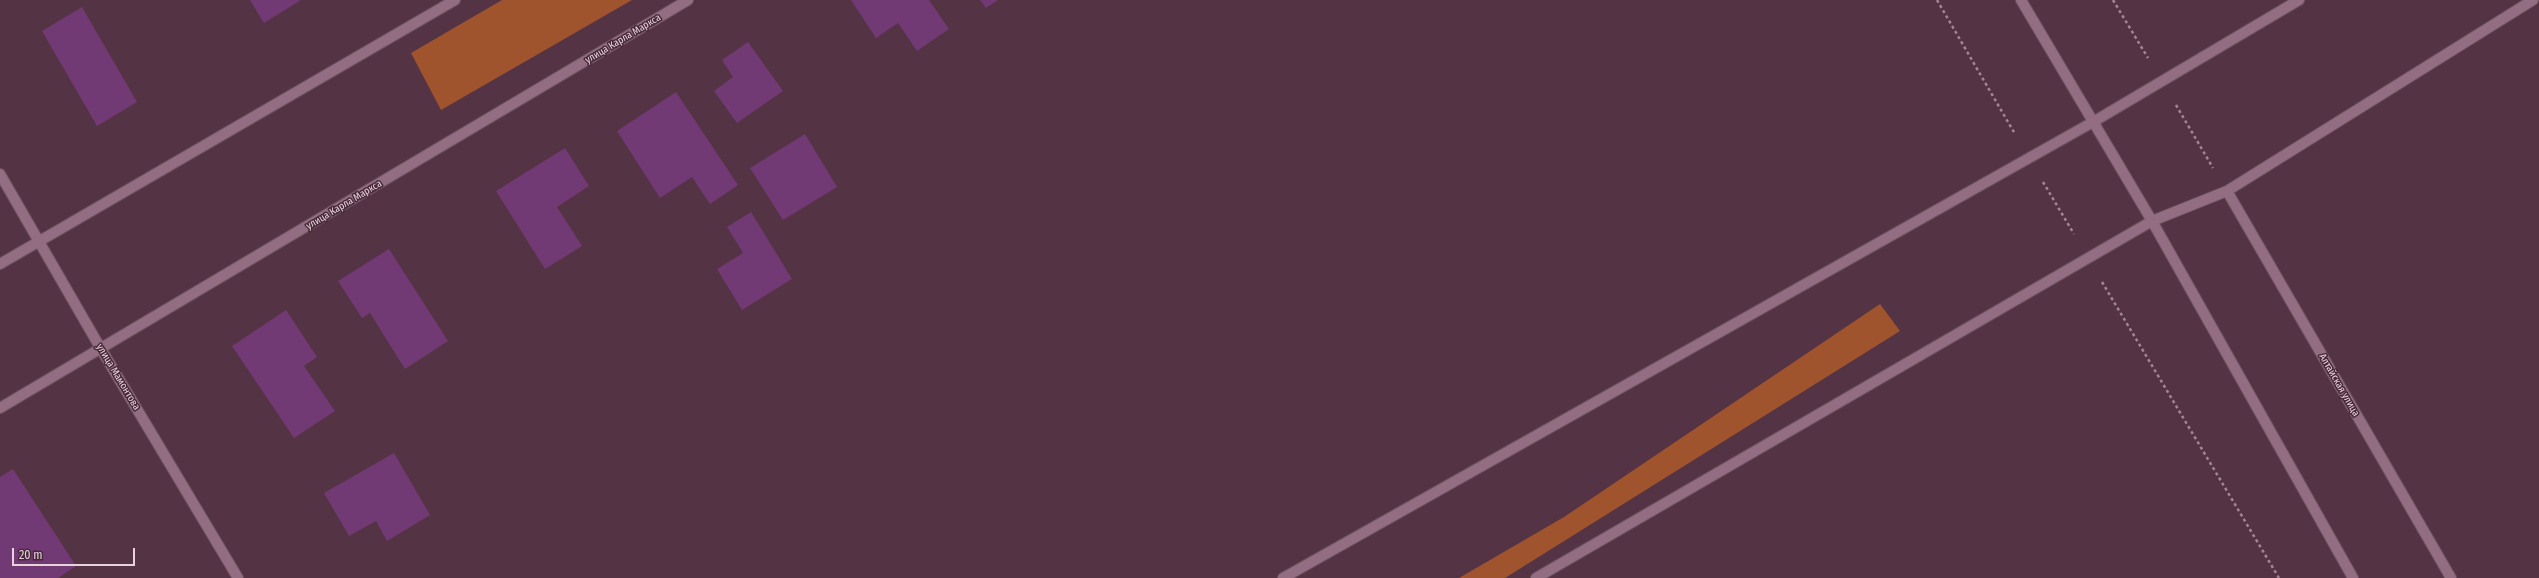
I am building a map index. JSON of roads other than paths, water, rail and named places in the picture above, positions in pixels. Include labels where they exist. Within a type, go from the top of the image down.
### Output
[{"type":"street","points":[[0,264],[455,0]]},
{"type":"street","name":"улица Карла Маркса","points":[[0,408],[688,0]]},
{"type":"street","points":[[2020,0],[2152,221],[2353,578]]},
{"type":"street","points":[[1283,578],[2029,159],[2299,0]]},
{"type":"street","points":[[1536,578],[2152,221],[2227,191],[2533,0]]},
{"type":"street","name":"улица Мамонтова","points":[[0,174],[101,349],[238,578]]},
{"type":"street","name":"Алтайская улица","points":[[2227,191],[2451,578]]}]
